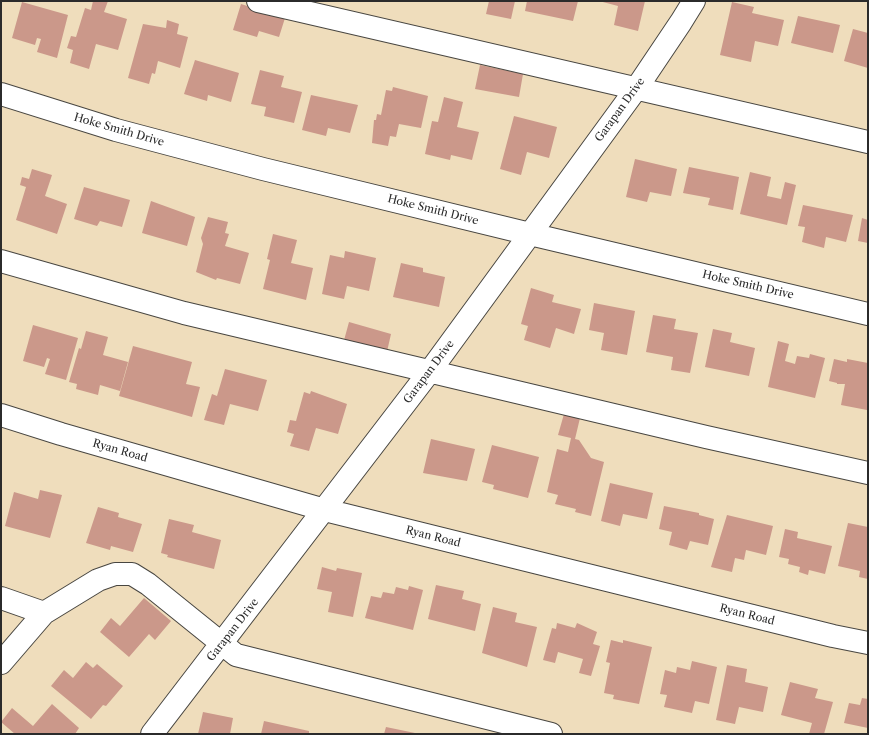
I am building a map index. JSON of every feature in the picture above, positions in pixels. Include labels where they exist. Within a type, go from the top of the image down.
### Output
[{"type":"street","points":[[258,1],[868,142]]},
{"type":"street","name":"Garapan Drive","points":[[152,734],[430,371],[636,89],[694,1]]},
{"type":"street","name":"Hoke Smith Drive","points":[[1,94],[116,130],[263,169],[868,314]]},
{"type":"street","points":[[1,261],[184,313],[706,437],[868,473]]},
{"type":"street","name":"Ryan Road","points":[[1,415],[60,434],[325,510],[833,636],[868,643]]},
{"type":"street","points":[[1,662],[44,613],[98,580],[115,574],[132,574],[148,584],[236,655],[551,734]]},
{"type":"street","points":[[1,598],[44,613]]},
{"type":"building","points":[[93,1],[108,1],[104,12],[127,19],[118,50],[96,44],[89,69],[70,63],[73,50],[67,48],[71,36],[76,37],[85,8],[91,10]]},
{"type":"building","points":[[489,1],[515,1],[511,19],[486,14]]},
{"type":"building","points":[[527,1],[578,1],[573,21],[525,11]]},
{"type":"building","points":[[599,1],[645,1],[638,31],[614,25],[618,6]]},
{"type":"building","points":[[22,2],[68,15],[57,58],[37,52],[41,39],[37,38],[35,45],[12,38]]},
{"type":"building","points":[[732,2],[754,7],[752,13],[784,20],[778,46],[755,41],[751,62],[720,55]]},
{"type":"building","points":[[241,4],[285,18],[279,37],[259,31],[257,37],[233,30]]},
{"type":"building","points":[[798,16],[840,25],[833,53],[791,43]]},
{"type":"building","points":[[167,20],[179,24],[177,34],[188,37],[180,68],[158,61],[155,74],[152,73],[149,84],[128,78],[143,24],[166,28]]},
{"type":"building","points":[[853,29],[868,33],[868,68],[844,61]]},
{"type":"building","points":[[195,60],[239,73],[231,102],[208,95],[207,101],[184,94]]},
{"type":"building","points":[[480,65],[523,74],[519,97],[475,89]]},
{"type":"building","points":[[260,70],[284,76],[281,87],[302,92],[294,123],[264,116],[266,107],[251,104]]},
{"type":"building","points":[[393,87],[428,96],[421,128],[399,124],[396,137],[390,136],[388,146],[372,143],[374,120],[376,120],[377,114],[381,115],[386,90],[392,91]]},
{"type":"building","points":[[311,95],[358,105],[350,133],[328,128],[326,136],[302,130]]},
{"type":"building","points":[[444,97],[463,102],[457,127],[479,132],[472,160],[451,155],[450,160],[425,154],[432,121],[438,122]]},
{"type":"building","points":[[514,116],[557,127],[549,158],[527,152],[521,175],[500,169]]},
{"type":"building","points":[[635,159],[677,169],[671,196],[650,192],[647,202],[626,197]]},
{"type":"building","points":[[689,167],[739,177],[733,210],[708,205],[710,198],[683,193]]},
{"type":"building","points":[[32,169],[52,175],[45,196],[67,204],[57,234],[16,220],[26,187],[20,185],[22,177],[29,179]]},
{"type":"building","points":[[750,172],[771,177],[767,196],[781,199],[785,182],[796,185],[787,225],[740,214]]},
{"type":"building","points":[[84,187],[130,200],[122,227],[100,221],[97,226],[74,219]]},
{"type":"building","points":[[151,201],[195,217],[187,246],[142,233]]},
{"type":"building","points":[[803,205],[853,215],[846,242],[826,237],[824,248],[802,242],[805,227],[798,226]]},
{"type":"building","points":[[208,217],[228,222],[225,233],[229,234],[225,246],[249,253],[240,284],[217,278],[216,280],[196,272],[203,244],[201,238]]},
{"type":"building","points":[[862,218],[868,220],[868,243],[858,241]]},
{"type":"building","points":[[273,234],[297,240],[291,263],[313,268],[306,300],[263,289],[270,260],[267,259]]},
{"type":"building","points":[[345,251],[376,258],[369,291],[347,286],[344,299],[322,294],[330,255],[344,258]]},
{"type":"building","points":[[401,263],[423,268],[423,272],[445,277],[439,307],[393,297]]},
{"type":"building","points":[[531,288],[554,295],[552,302],[581,309],[574,334],[556,328],[550,348],[524,340],[528,326],[521,324]]},
{"type":"building","points":[[594,303],[635,311],[627,355],[601,350],[604,333],[589,330]]},
{"type":"building","points":[[653,315],[676,319],[674,329],[698,333],[690,373],[671,370],[673,357],[646,352]]},
{"type":"building","points":[[349,322],[391,334],[386,356],[343,344]]},
{"type":"building","points":[[33,325],[78,338],[66,380],[45,374],[50,359],[47,358],[44,367],[23,361]]},
{"type":"building","points":[[713,329],[732,333],[730,342],[755,348],[749,376],[705,367]]},
{"type":"building","points":[[86,331],[108,337],[103,355],[128,362],[120,391],[100,385],[98,395],[76,389],[77,384],[69,382],[79,348],[81,349]]},
{"type":"building","points":[[778,341],[789,344],[785,361],[795,364],[797,356],[809,358],[810,354],[825,358],[815,398],[768,387]]},
{"type":"building","points":[[133,346],[192,362],[186,384],[200,387],[192,417],[119,396]]},
{"type":"building","points":[[834,359],[847,362],[847,359],[868,363],[867,410],[841,405],[845,384],[837,384],[829,381]]},
{"type":"building","points":[[225,369],[267,380],[258,411],[230,404],[224,425],[204,420],[212,394],[217,396]]},
{"type":"building","points":[[311,391],[347,404],[338,434],[316,428],[309,451],[290,446],[294,434],[287,432],[290,420],[296,421],[304,392],[310,394]]},
{"type":"building","points":[[564,414],[580,418],[575,439],[579,440],[591,458],[604,462],[591,516],[575,512],[576,509],[555,504],[558,495],[547,492],[557,449],[568,452],[571,438],[558,435]]},
{"type":"building","points":[[431,439],[475,449],[467,481],[423,473]]},
{"type":"building","points":[[492,445],[539,457],[528,498],[493,489],[494,485],[482,482]]},
{"type":"building","points":[[610,483],[653,493],[647,519],[623,514],[620,526],[601,521]]},
{"type":"building","points":[[40,490],[62,495],[50,538],[5,526],[14,492],[38,499]]},
{"type":"building","points":[[664,506],[699,513],[699,515],[714,519],[708,545],[690,541],[687,550],[669,545],[672,532],[659,529]]},
{"type":"building","points":[[98,507],[119,513],[118,517],[142,524],[133,552],[111,546],[110,550],[86,543]]},
{"type":"building","points":[[727,515],[773,526],[766,555],[746,550],[744,560],[735,558],[732,572],[711,567]]},
{"type":"building","points":[[169,519],[194,525],[192,532],[221,540],[214,569],[167,557],[168,555],[161,553]]},
{"type":"building","points":[[848,523],[868,527],[868,579],[859,577],[860,571],[838,566]]},
{"type":"building","points":[[785,529],[798,532],[797,538],[832,546],[825,574],[809,570],[808,575],[799,572],[800,567],[788,564],[789,559],[779,557]]},
{"type":"building","points":[[322,567],[336,571],[337,568],[362,573],[353,617],[328,612],[332,592],[317,589]]},
{"type":"building","points":[[436,585],[464,591],[462,599],[481,604],[475,631],[428,619]]},
{"type":"building","points":[[409,586],[423,590],[413,630],[365,618],[371,596],[381,598],[383,592],[394,594],[396,587],[408,590]]},
{"type":"building","points":[[144,598],[171,621],[155,640],[149,634],[129,657],[100,632],[111,618],[120,626]]},
{"type":"building","points":[[493,607],[517,613],[515,622],[537,627],[527,667],[482,653]]},
{"type":"building","points":[[557,623],[575,628],[577,623],[597,632],[593,644],[600,646],[591,676],[579,673],[583,659],[558,652],[555,663],[543,660],[552,628],[556,629]]},
{"type":"building","points":[[611,640],[623,643],[623,640],[652,647],[639,704],[613,699],[614,695],[604,693],[610,663],[606,662]]},
{"type":"building","points":[[692,661],[717,667],[709,704],[695,701],[692,713],[664,707],[667,695],[660,694],[665,670],[676,673],[677,667],[690,670]]},
{"type":"building","points":[[86,662],[93,668],[97,664],[123,686],[106,706],[103,705],[91,719],[51,686],[64,670],[73,678]]},
{"type":"building","points":[[727,665],[747,669],[745,682],[768,687],[763,712],[739,707],[735,724],[716,720]]},
{"type":"building","points":[[790,682],[818,689],[815,698],[833,702],[824,734],[809,734],[812,723],[781,715]]},
{"type":"building","points":[[862,698],[868,699],[868,728],[844,723],[849,703],[860,705]]},
{"type":"building","points":[[52,704],[79,728],[75,734],[15,734],[1,722],[12,708],[33,726]]},
{"type":"building","points":[[203,712],[233,718],[230,734],[198,734]]},
{"type":"building","points":[[264,721],[309,731],[309,734],[261,734]]},
{"type":"building","points":[[386,727],[415,733],[415,734],[384,734]]}]
